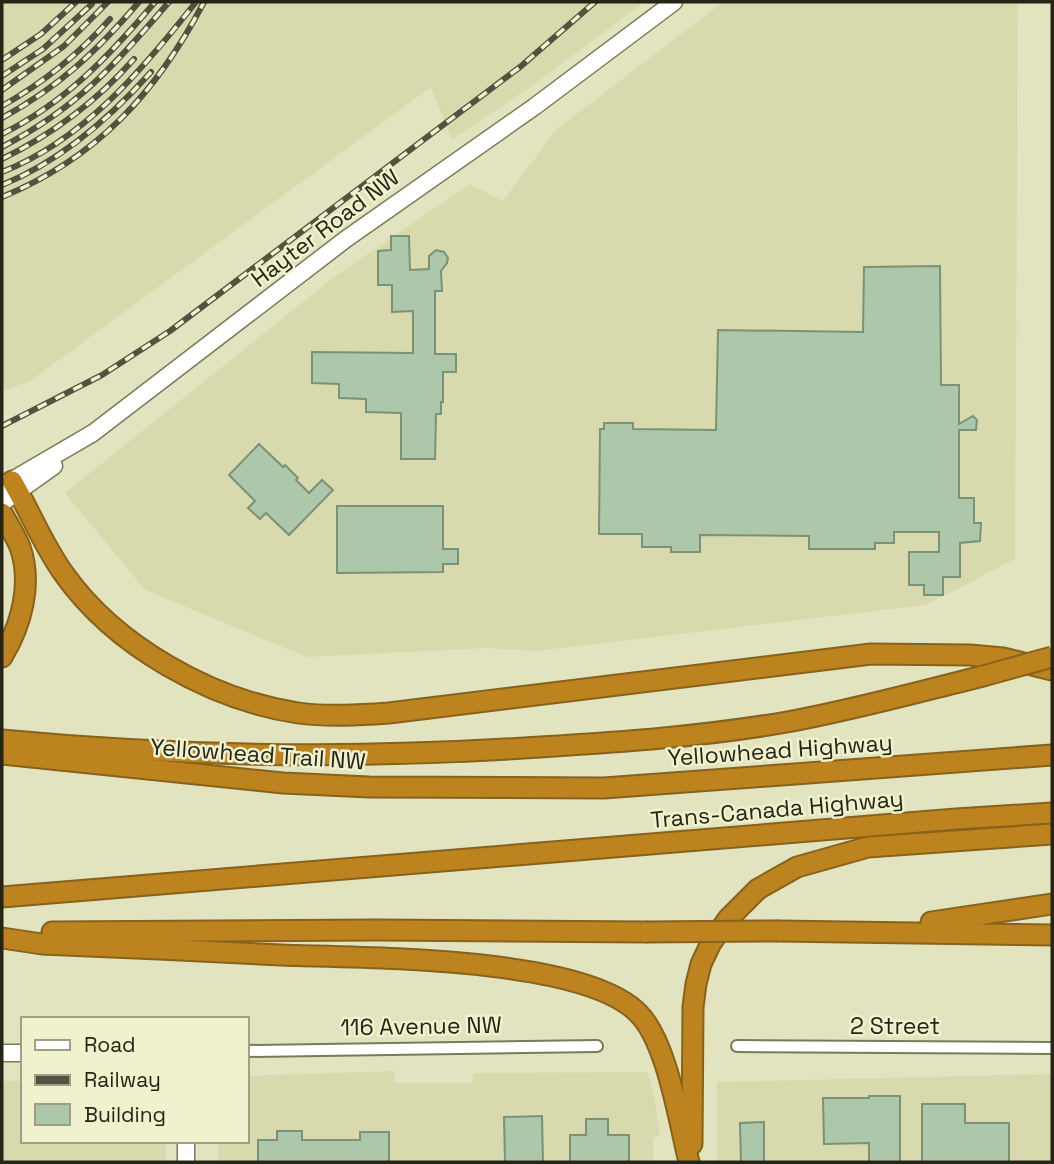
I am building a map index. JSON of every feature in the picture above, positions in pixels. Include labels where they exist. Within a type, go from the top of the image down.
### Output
[{"type":"highway","points":[[9,491],[64,574],[107,622],[153,656],[214,690],[250,703],[299,713],[389,713],[871,654],[970,655],[1003,658],[1052,670]]},
{"type":"highway","points":[[2,513],[20,549],[26,574],[19,624],[2,657]]},
{"type":"highway","points":[[2,740],[104,750],[246,755],[477,752],[665,738],[774,724],[871,704],[1052,657]]},
{"type":"highway","name":"Yellowhead Trail NW","points":[[2,754],[212,778],[284,783],[369,787],[511,787]]},
{"type":"highway","name":"Yellowhead Highway","points":[[511,787],[604,788],[1052,755]]},
{"type":"highway","name":"Trans-Canada Highway","points":[[2,897],[1052,813]]},
{"type":"highway","points":[[690,1162],[695,984],[711,943],[728,919],[758,889],[797,867],[868,847],[1052,834]]},
{"type":"highway","points":[[857,931],[978,917],[1052,904]]},
{"type":"highway","points":[[2,932],[857,931],[1052,935]]},
{"type":"highway","points":[[2,938],[42,944],[467,965],[525,971],[585,985],[627,1002],[641,1015],[662,1057],[690,1162]]},
{"type":"street","name":"Hayter Road NW","points":[[9,491],[52,468],[82,440],[346,239],[534,107],[674,2]]},
{"type":"street","name":"116 Avenue NW","points":[[248,1051],[597,1046]]},
{"type":"street","name":"2 Street","points":[[737,1046],[1052,1048]]},
{"type":"street","points":[[2,1053],[21,1053]]},
{"type":"street","points":[[186,1143],[186,1162]]},
{"type":"shaded area","points":[[2,2],[645,2],[533,85],[452,140],[431,87],[30,381],[2,391]]},
{"type":"shaded area","points":[[723,2],[1018,2],[1015,559],[926,605],[536,651],[487,648],[307,657],[145,590],[65,493],[334,277],[470,184],[503,201],[557,129]]},
{"type":"shaded area","points":[[394,1071],[395,1083],[472,1083],[474,1073],[648,1072],[660,1135],[653,1138],[653,1162],[218,1162],[218,1143],[248,1143],[248,1076]]},
{"type":"shaded area","points":[[1052,1074],[1052,1162],[717,1162],[717,1082]]},
{"type":"shaded area","points":[[2,1081],[21,1081],[21,1143],[166,1143],[166,1162],[2,1162]]},
{"type":"building","points":[[391,236],[409,236],[410,270],[429,269],[429,256],[436,250],[444,252],[448,258],[441,271],[442,291],[435,291],[435,354],[456,354],[456,372],[443,372],[441,414],[436,414],[435,459],[401,459],[401,413],[366,412],[366,399],[339,398],[339,384],[312,383],[312,352],[413,353],[413,311],[392,312],[392,285],[378,285],[378,251],[391,250]]},
{"type":"building","points":[[940,266],[941,385],[959,385],[959,424],[973,416],[977,420],[976,430],[959,430],[959,498],[974,498],[974,523],[981,523],[980,541],[960,543],[960,577],[943,577],[943,595],[924,595],[924,585],[909,585],[909,552],[939,552],[939,532],[894,532],[894,543],[875,543],[875,549],[809,549],[809,536],[700,535],[700,552],[671,552],[671,547],[642,547],[642,534],[599,534],[600,429],[604,429],[604,423],[633,423],[633,429],[716,430],[718,330],[863,332],[864,267]]},
{"type":"building","points":[[259,444],[283,467],[285,465],[309,493],[322,480],[333,490],[289,535],[266,513],[260,519],[248,508],[255,501],[229,475]]},
{"type":"building","points":[[337,506],[443,506],[443,549],[458,549],[458,564],[443,564],[443,572],[337,573]]},
{"type":"building","points":[[900,1096],[900,1162],[869,1162],[869,1143],[824,1144],[823,1098]]},
{"type":"building","points":[[922,1104],[965,1104],[965,1123],[1009,1123],[1009,1162],[922,1162]]},
{"type":"building","points":[[542,1116],[543,1162],[505,1162],[504,1117]]},
{"type":"building","points":[[586,1119],[608,1119],[608,1135],[629,1135],[629,1162],[570,1162],[570,1135],[586,1135]]},
{"type":"building","points":[[764,1122],[764,1162],[741,1162],[740,1123]]},
{"type":"building","points":[[277,1131],[302,1131],[302,1140],[360,1140],[360,1132],[389,1132],[389,1162],[258,1162],[258,1140],[277,1140]]},
{"type":"railway","points":[[2,60],[41,34],[76,2]]},
{"type":"railway","points":[[2,90],[64,46],[108,2]]},
{"type":"railway","points":[[2,118],[42,93],[76,67],[139,2]]},
{"type":"railway","points":[[2,134],[25,122],[66,93],[121,41],[155,2]]},
{"type":"railway","points":[[2,147],[74,101],[131,46],[169,2]]},
{"type":"railway","points":[[2,172],[32,158],[85,122],[133,77],[196,2]]},
{"type":"railway","points":[[2,197],[67,163],[121,119],[166,65],[204,2]]},
{"type":"railway","points":[[2,426],[102,375],[170,331],[520,67],[595,2]]},
{"type":"railway","points":[[2,76],[43,49],[92,4]]},
{"type":"railway","points":[[2,106],[60,67],[110,19]]},
{"type":"railway","points":[[2,159],[39,139],[73,115],[105,89],[134,59]]},
{"type":"railway","points":[[2,185],[44,164],[83,137],[151,72]]}]
